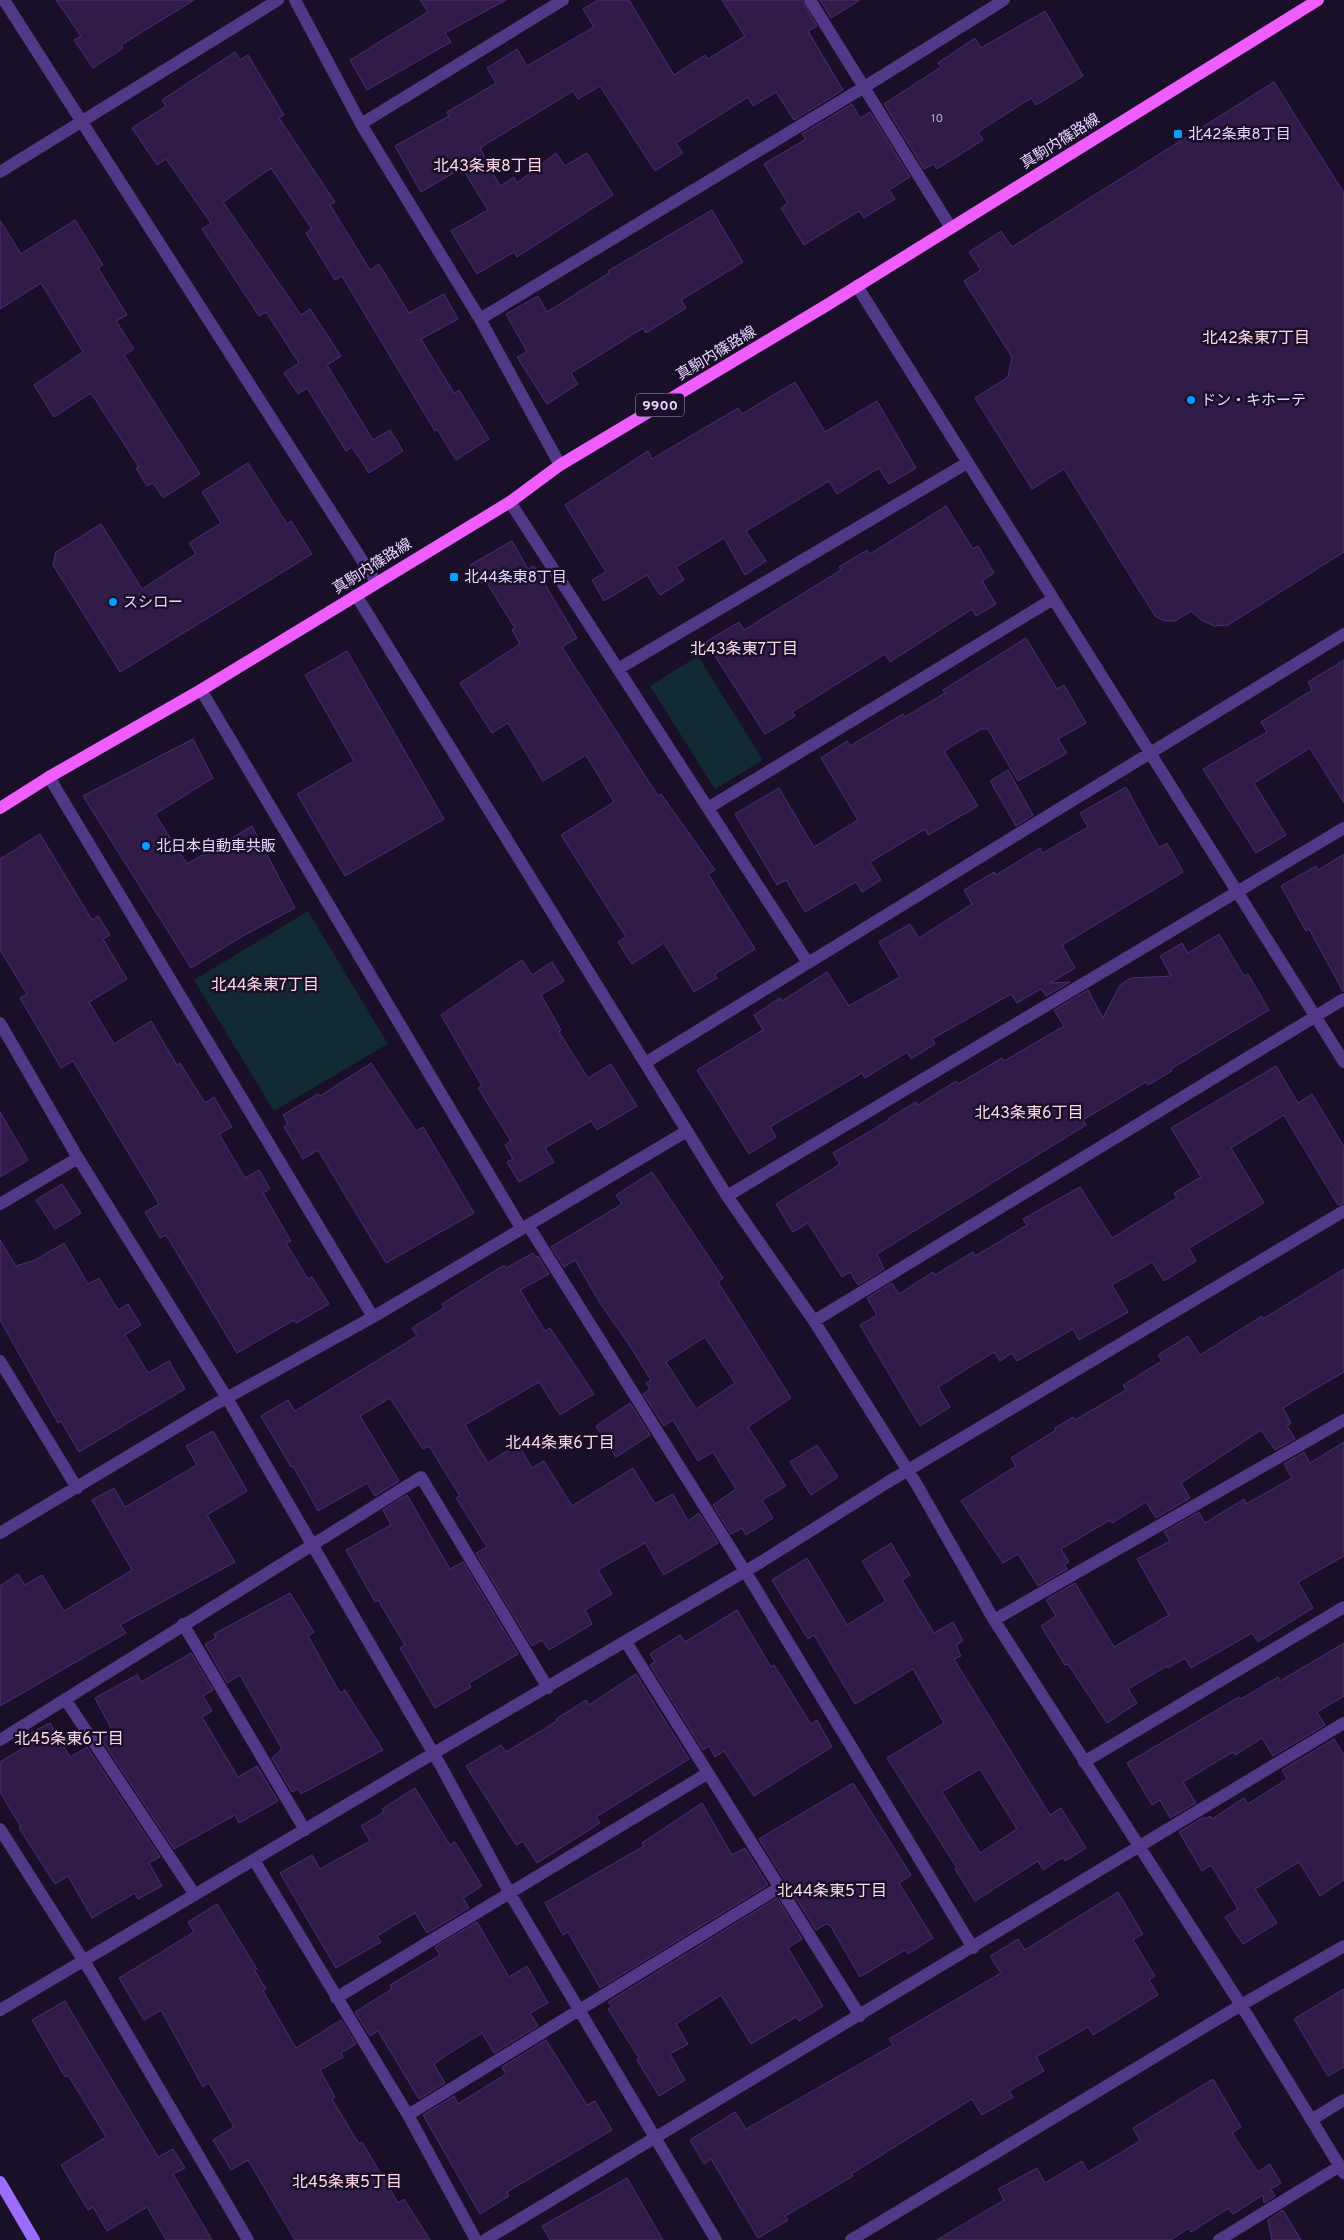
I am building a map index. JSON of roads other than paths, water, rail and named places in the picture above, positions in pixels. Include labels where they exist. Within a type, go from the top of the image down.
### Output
[{"type":"main road","name":"真駒内篠路線","points":[[0,808],[49,777],[201,690],[510,502],[560,465],[857,286],[1318,0]]},
{"type":"street","points":[[4,0],[82,119],[376,582]]},
{"type":"street","points":[[0,172],[82,119],[278,0]]},
{"type":"street","points":[[295,0],[360,124],[480,319],[560,465]]},
{"type":"street","points":[[360,124],[563,0]]},
{"type":"street","points":[[810,0],[866,86],[951,228]]},
{"type":"street","points":[[480,319],[866,86],[1004,0]]},
{"type":"street","points":[[857,286],[1148,753],[1237,890],[1344,1062]]},
{"type":"street","points":[[618,669],[967,463]]},
{"type":"street","points":[[510,502],[808,963]]},
{"type":"street","points":[[356,595],[686,1132],[814,1321],[908,1471],[994,1620],[1241,2005],[1342,2170],[1219,2240]]},
{"type":"street","points":[[708,808],[1053,598]]},
{"type":"street","points":[[645,1063],[1344,634]]},
{"type":"street","points":[[201,690],[525,1227],[745,1572],[974,1948]]},
{"type":"street","points":[[49,777],[373,1316]]},
{"type":"street","points":[[728,1196],[1237,890],[1344,828]]},
{"type":"street","points":[[814,1321],[1344,999]]},
{"type":"street","points":[[0,1023],[78,1158],[227,1398],[434,1753],[509,1892],[654,2139],[716,2240]]},
{"type":"street","points":[[0,1534],[227,1398],[373,1316],[686,1132]]},
{"type":"street","points":[[0,1204],[78,1158]]},
{"type":"street","points":[[0,2010],[434,1753],[745,1572],[908,1471],[1344,1211]]},
{"type":"street","points":[[0,1361],[77,1488]]},
{"type":"street","points":[[994,1620],[1344,1420]]},
{"type":"street","points":[[0,1740],[312,1543],[421,1477],[548,1688]]},
{"type":"street","points":[[1084,1762],[1344,1607]]},
{"type":"street","points":[[183,1624],[304,1830]]},
{"type":"street","points":[[626,1642],[860,2016]]},
{"type":"street","points":[[65,1699],[195,1895]]},
{"type":"street","points":[[485,2240],[974,1948],[1344,1723]]},
{"type":"street","points":[[336,1998],[708,1773]]},
{"type":"street","points":[[0,1829],[84,1961],[248,2240]]},
{"type":"street","points":[[254,1860],[408,2115],[476,2240]]},
{"type":"street","points":[[408,2115],[579,2012],[780,1887]]},
{"type":"street","points":[[851,2240],[1241,2005],[1344,1946]]},
{"type":"street","points":[[1311,2120],[1344,2100]]},
{"type":"street","points":[[0,2182],[34,2240]]},
{"type":"place","name":"北42条東8丁目","points":[[1178,134]]},
{"type":"place","name":"ドン・キホーテ","points":[[1191,400]]},
{"type":"place","name":"北44条東8丁目","points":[[454,577]]},
{"type":"place","name":"スシロー","points":[[113,602]]},
{"type":"place","name":"北日本自動車共販","points":[[146,846]]},
{"type":"district","name":"北43条東8丁目","points":[[488,165]]},
{"type":"district","name":"北42条東7丁目","points":[[1256,337]]},
{"type":"district","name":"北43条東7丁目","points":[[744,648]]},
{"type":"district","name":"北44条東7丁目","points":[[265,984]]},
{"type":"district","name":"北43条東6丁目","points":[[1029,1112]]},
{"type":"district","name":"北44条東6丁目","points":[[560,1442]]},
{"type":"district","name":"北45条東6丁目","points":[[69,1738]]},
{"type":"district","name":"北44条東5丁目","points":[[832,1890]]},
{"type":"district","name":"北45条東5丁目","points":[[347,2181]]}]
